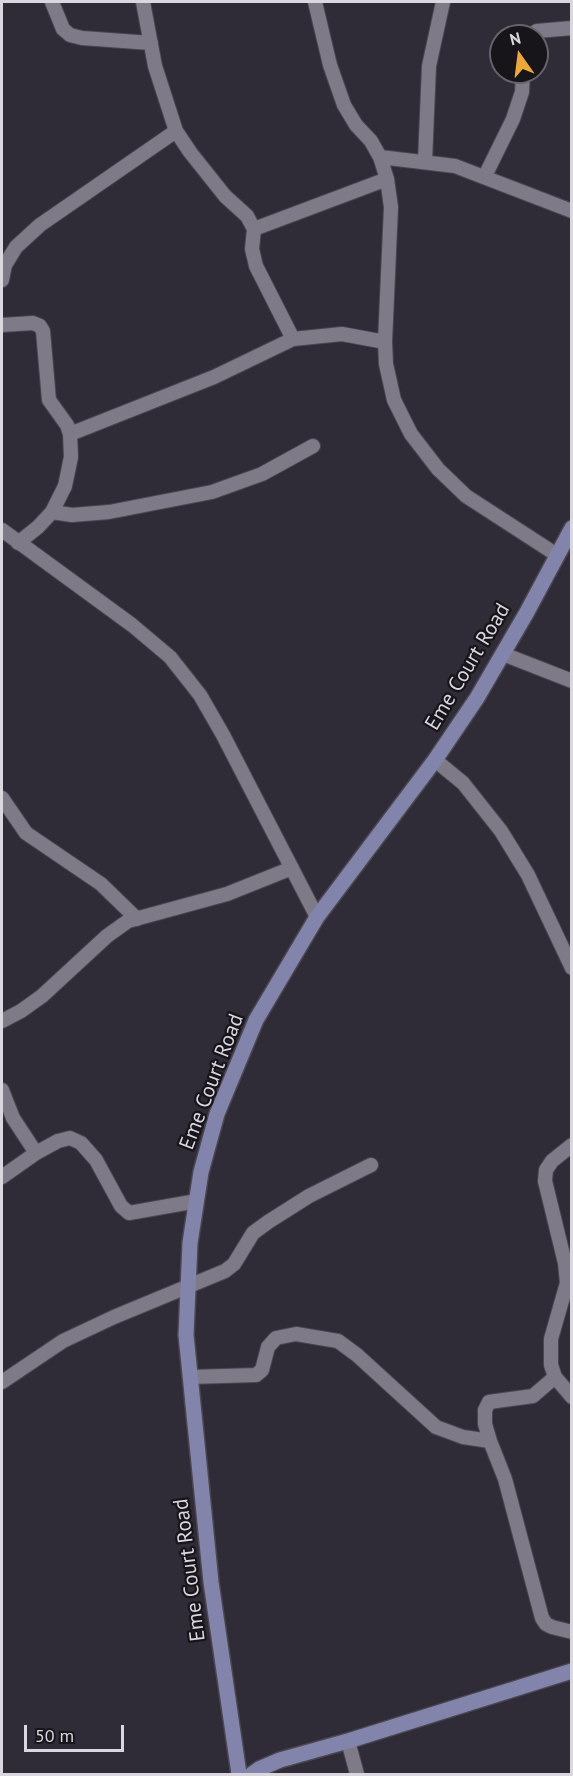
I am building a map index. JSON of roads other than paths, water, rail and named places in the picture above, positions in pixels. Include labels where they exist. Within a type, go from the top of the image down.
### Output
[{"type":"street","points":[[52,2],[63,29],[70,35],[82,38],[151,43]]},
{"type":"street","points":[[143,2],[155,66],[176,131],[225,196],[247,216],[254,229],[252,249],[256,266],[293,339]]},
{"type":"street","points":[[315,2],[330,65],[344,105],[356,125],[371,141],[380,157],[387,179],[391,207],[385,342],[386,364],[394,400],[411,434],[438,469],[466,496],[557,555]]},
{"type":"street","points":[[425,162],[429,66],[443,2]]},
{"type":"street","points":[[549,30],[572,28]]},
{"type":"street","points":[[485,176],[513,119],[523,84]]},
{"type":"street","points":[[2,280],[5,265],[16,247],[40,225],[176,131]]},
{"type":"street","points":[[380,157],[455,166],[572,211]]},
{"type":"street","points":[[254,229],[387,179]]},
{"type":"street","points":[[2,325],[33,323],[40,326],[43,331],[49,400],[67,425],[70,434],[71,457],[65,486],[52,512],[38,527],[8,538]]},
{"type":"street","points":[[70,434],[214,377],[293,339],[342,334],[385,342]]},
{"type":"street","points":[[52,512],[72,515],[109,512],[212,492],[262,474],[313,446]]},
{"type":"street","name":"Eme Court Road","points":[[239,1774],[211,1582],[186,1335],[190,1243],[201,1172],[217,1114],[256,1020],[318,917],[435,760],[477,698],[572,528]]},
{"type":"street","points":[[8,538],[132,625],[170,657],[200,695],[212,715],[318,917]]},
{"type":"street","points":[[503,654],[572,681]]},
{"type":"street","points":[[435,760],[463,783],[501,831],[528,875],[572,968]]},
{"type":"street","points":[[2,798],[26,833],[101,884],[137,919]]},
{"type":"street","points":[[2,1021],[42,996],[120,925],[227,894],[292,868]]},
{"type":"street","points":[[2,1090],[13,1118],[36,1153]]},
{"type":"street","points":[[2,1177],[36,1153],[58,1141],[70,1138],[81,1143],[96,1160],[121,1206],[129,1213],[196,1201]]},
{"type":"street","points":[[572,1145],[552,1161],[546,1170],[545,1181],[565,1263],[567,1283],[551,1339],[551,1365],[555,1377],[572,1397]]},
{"type":"street","points":[[2,1383],[63,1341],[114,1317],[225,1271],[234,1264],[253,1233],[268,1222],[309,1196],[371,1165]]},
{"type":"street","points":[[190,1377],[256,1375],[262,1370],[267,1347],[276,1338],[296,1334],[338,1341],[357,1354],[436,1427],[463,1437],[489,1441]]},
{"type":"street","points":[[555,1377],[533,1396],[489,1402],[484,1410],[489,1441],[505,1479],[542,1618],[552,1627],[572,1632]]},
{"type":"street","points":[[252,1774],[280,1760],[572,1671]]},
{"type":"street","points":[[348,1741],[357,1774]]}]
